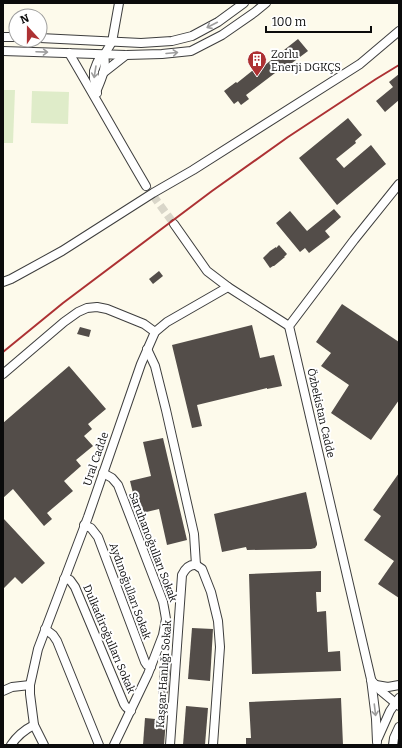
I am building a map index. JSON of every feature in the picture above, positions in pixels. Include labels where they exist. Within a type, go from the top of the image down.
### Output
[{"type":"street","points":[[98,101],[94,71],[96,63],[105,54],[112,42],[119,3]]},
{"type":"street","points":[[48,38],[141,43],[172,41],[192,36],[218,22],[244,3]]},
{"type":"street","points":[[3,51],[126,55],[162,54],[191,51],[222,35],[266,3]]},
{"type":"street","points":[[3,282],[62,251],[153,193],[207,162],[360,64],[399,31]]},
{"type":"street","points":[[69,53],[146,186]]},
{"type":"street","points":[[96,92],[103,73],[105,54]]},
{"type":"street","points":[[103,73],[126,55]]},
{"type":"street","points":[[174,224],[207,271],[228,287],[289,326],[354,240],[399,184]]},
{"type":"street","name":"Ural Cadde","points":[[44,745],[34,725],[30,694],[30,686],[38,649],[147,349],[155,332],[167,322],[228,287]]},
{"type":"street","points":[[3,374],[64,322],[78,312],[87,308],[97,307],[107,309],[144,324],[155,332]]},
{"type":"street","name":"Özbekistan Cadde","points":[[289,326],[374,682],[376,743]]},
{"type":"street","points":[[147,349],[155,366],[166,410],[194,534],[196,565],[202,569],[211,592],[220,634],[213,745]]},
{"type":"street","name":"Saruhanoğulları Sokak","points":[[103,473],[112,478],[118,485],[164,608],[166,619],[165,630],[151,667],[114,745]]},
{"type":"street","name":"Aydınoğulları Sokak","points":[[84,525],[93,531],[100,541],[145,662],[151,667]]},
{"type":"street","name":"Kaşgar Hanlığı Sokak","points":[[170,745],[182,575],[189,566],[196,565]]},
{"type":"street","name":"Dulkadiroğulları Sokak","points":[[64,579],[70,580],[75,587],[124,704],[131,711]]},
{"type":"street","points":[[45,629],[53,635],[57,641],[99,745]]},
{"type":"street","points":[[374,682],[388,687],[399,685]]},
{"type":"street","points":[[374,682],[381,691],[398,703],[383,724],[376,743]]},
{"type":"street","points":[[3,691],[12,687],[30,686]]},
{"type":"street","points":[[11,745],[18,735],[34,725]]},
{"type":"street","points":[[393,745],[394,738],[399,727]]},
{"type":"green space","points":[[3,90],[15,90],[13,143],[3,143]]},
{"type":"green space","points":[[32,91],[69,92],[68,124],[31,123]]},
{"type":"building","points":[[298,39],[308,51],[280,72],[279,70],[246,95],[249,99],[241,105],[238,101],[234,104],[224,91],[236,82],[237,83],[263,62],[265,65]]},
{"type":"building","points":[[399,74],[399,100],[385,112],[376,101],[393,87],[389,82]]},
{"type":"building","points":[[348,118],[362,135],[355,141],[356,143],[336,159],[344,168],[371,145],[386,164],[337,205],[299,158]]},
{"type":"building","points":[[334,209],[341,217],[325,231],[330,237],[309,253],[305,248],[300,252],[276,223],[290,211],[307,231]]},
{"type":"building","points":[[279,245],[287,254],[270,268],[263,258]]},
{"type":"building","points":[[159,271],[163,276],[153,284],[149,279]]},
{"type":"building","points":[[342,304],[399,342],[399,400],[371,440],[331,413],[349,385],[321,366],[331,353],[316,342]]},
{"type":"building","points":[[252,325],[260,358],[274,355],[282,386],[267,388],[197,405],[202,426],[192,428],[172,345]]},
{"type":"building","points":[[80,327],[91,330],[89,337],[77,334]]},
{"type":"building","points":[[69,366],[106,409],[88,424],[92,429],[84,436],[93,446],[76,460],[81,466],[64,481],[73,491],[47,513],[52,519],[44,526],[13,489],[3,498],[3,423]]},
{"type":"building","points":[[163,438],[187,540],[167,545],[159,509],[138,514],[130,481],[151,476],[143,442]]},
{"type":"building","points":[[399,473],[399,598],[378,584],[394,561],[364,540],[381,516],[373,510]]},
{"type":"building","points":[[306,492],[317,543],[315,548],[247,550],[246,547],[222,552],[214,514]]},
{"type":"building","points":[[3,518],[45,563],[22,584],[15,577],[3,589]]},
{"type":"building","points":[[321,571],[321,592],[316,592],[317,612],[326,611],[328,652],[340,651],[341,671],[252,674],[249,574]]},
{"type":"building","points":[[192,628],[213,629],[210,681],[188,679]]},
{"type":"building","points":[[160,668],[170,669],[168,695],[158,694]]},
{"type":"building","points":[[341,698],[343,745],[246,745],[246,738],[251,738],[249,702]]},
{"type":"building","points":[[186,706],[208,708],[205,745],[183,745]]},
{"type":"building","points":[[145,718],[166,720],[164,745],[143,745]]},
{"type":"tunnel","points":[[146,186],[174,224]]},
{"type":"railway","points":[[3,352],[63,303],[212,191],[288,137],[399,65]]},
{"type":"place","name":"Zorlu Enerji DGKÇS","points":[[257,77]]}]
